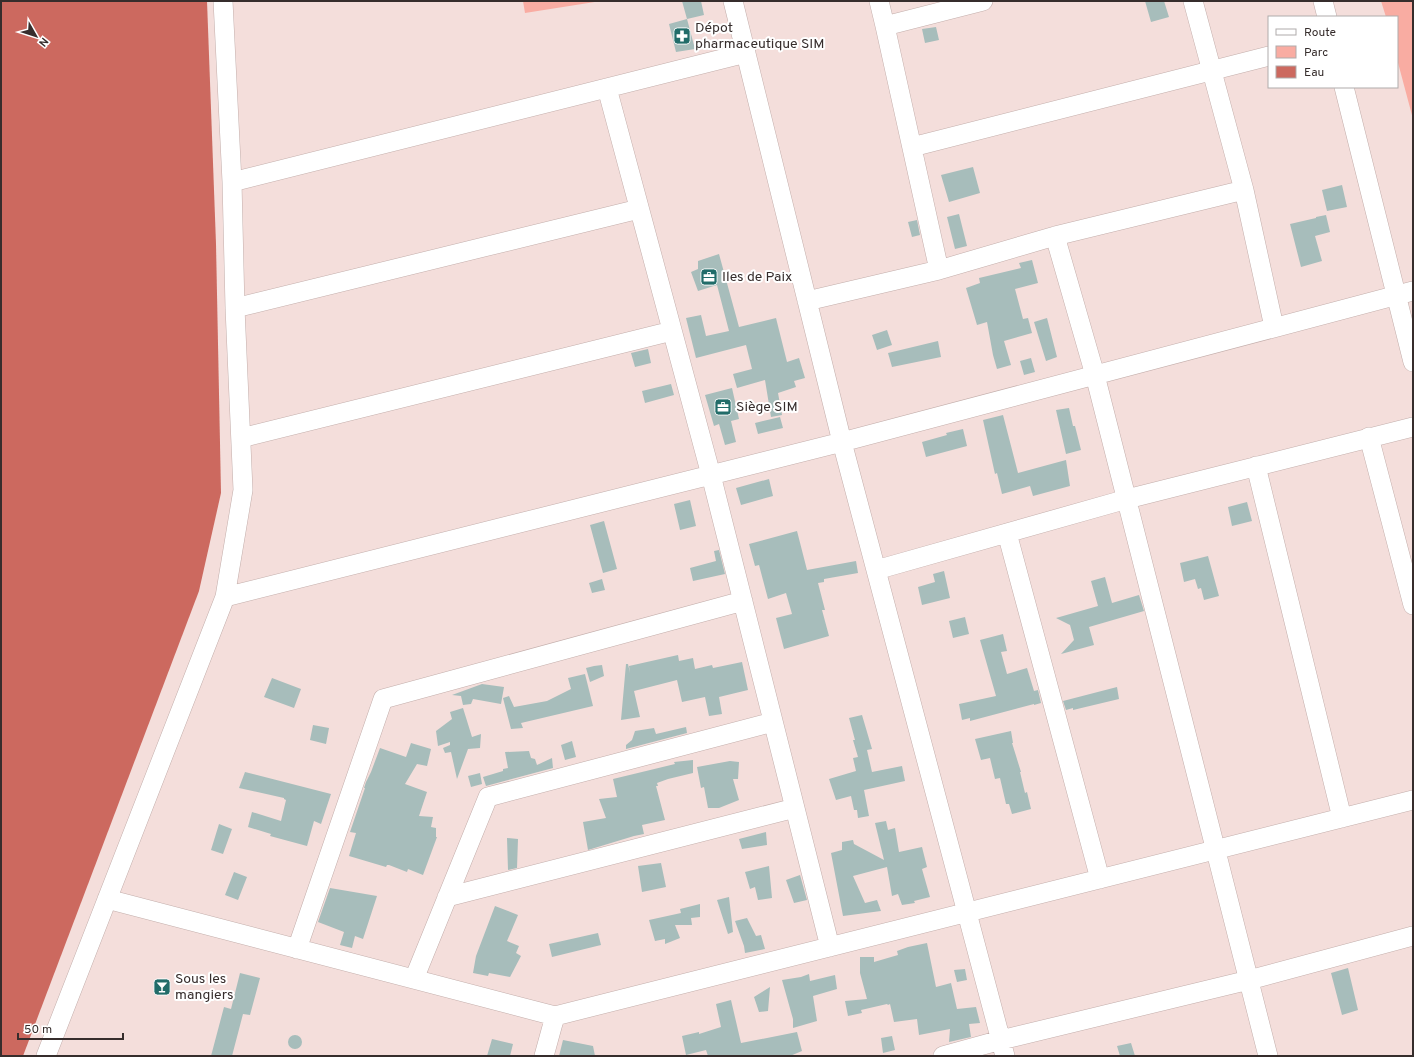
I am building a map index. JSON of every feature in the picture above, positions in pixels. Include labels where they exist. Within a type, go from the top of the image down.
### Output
[{"type":"street","points":[[46,1056],[225,597],[243,490],[235,308],[232,182],[223,1]]},
{"type":"street","points":[[733,1],[842,442],[1003,1048]]},
{"type":"street","points":[[879,1],[939,270]]},
{"type":"street","points":[[885,26],[982,1]]},
{"type":"street","points":[[1193,1],[1244,190],[1274,327]]},
{"type":"street","points":[[1323,1],[1327,16]]},
{"type":"street","points":[[232,182],[746,53]]},
{"type":"street","points":[[912,147],[1268,56]]},
{"type":"street","points":[[606,88],[711,475],[830,947]]},
{"type":"street","points":[[1344,88],[1404,293],[1413,362]]},
{"type":"street","points":[[807,301],[939,270],[1055,236],[1244,190]]},
{"type":"street","points":[[235,308],[639,209]]},
{"type":"street","points":[[1055,236],[1095,375],[1268,1056]]},
{"type":"street","points":[[225,597],[842,442],[1404,293]]},
{"type":"street","points":[[241,438],[672,331]]},
{"type":"street","points":[[876,570],[1127,499],[1413,427]]},
{"type":"street","points":[[1369,437],[1413,605]]},
{"type":"street","points":[[1256,466],[1342,818]]},
{"type":"street","points":[[1007,533],[1100,879]]},
{"type":"street","points":[[297,949],[383,699],[743,601]]},
{"type":"street","points":[[414,979],[488,797],[773,722]]},
{"type":"street","points":[[107,900],[555,1016],[1413,800]]},
{"type":"street","points":[[447,897],[795,808]]},
{"type":"street","points":[[943,1056],[1003,1048],[1413,936]]},
{"type":"street","points":[[544,1056],[555,1016]]},
{"type":"green space","points":[[523,1],[601,1],[525,13]]},
{"type":"green space","points":[[1381,1],[1413,1],[1413,119],[1398,63],[1398,16],[1386,16]]},
{"type":"water","points":[[1,1],[207,1],[216,244],[221,493],[199,591],[23,1056],[1,1056]]},
{"type":"building","points":[[682,1],[701,1],[704,15],[687,19]]},
{"type":"building","points":[[1145,1],[1164,1],[1169,17],[1151,22]]},
{"type":"building","name":"Dépot pharmaceutique SIM","points":[[687,19],[695,49],[676,52],[669,24]]},
{"type":"building","points":[[936,27],[939,40],[925,43],[922,29]]},
{"type":"building","points":[[973,167],[980,193],[949,202],[941,175]]},
{"type":"building","points":[[1342,185],[1347,207],[1327,211],[1322,190]]},
{"type":"building","points":[[959,214],[967,246],[955,249],[947,217]]},
{"type":"building","points":[[1326,215],[1330,232],[1315,236],[1322,261],[1301,267],[1290,224]]},
{"type":"building","points":[[917,220],[920,235],[912,237],[908,222]]},
{"type":"building","points":[[719,254],[739,327],[776,318],[787,362],[799,358],[805,378],[794,381],[796,387],[778,393],[782,415],[771,417],[765,380],[737,388],[733,374],[752,369],[746,345],[696,358],[686,318],[701,315],[706,336],[729,331],[717,285],[698,291],[691,272],[698,269],[698,261]]},
{"type":"building","points":[[1032,260],[1038,283],[1015,289],[1023,319],[1028,318],[1032,333],[1004,341],[1011,365],[997,369],[987,322],[977,325],[966,288],[980,283],[979,278],[1021,268],[1019,263]]},
{"type":"building","points":[[1047,318],[1057,357],[1046,361],[1034,322]]},
{"type":"building","points":[[887,330],[892,345],[877,350],[872,335]]},
{"type":"building","points":[[938,341],[941,357],[892,367],[888,353]]},
{"type":"building","points":[[648,349],[651,363],[635,367],[631,353]]},
{"type":"building","points":[[1031,358],[1035,372],[1024,375],[1020,361]]},
{"type":"building","points":[[671,384],[674,395],[645,403],[642,391]]},
{"type":"building","name":"Siège SIM","points":[[732,388],[739,419],[731,421],[736,442],[725,445],[719,424],[714,426],[705,395]]},
{"type":"building","points":[[1069,408],[1081,450],[1066,454],[1056,410]]},
{"type":"building","points":[[1003,415],[1018,473],[1066,460],[1070,486],[1033,496],[1030,486],[1002,494],[997,473],[995,474],[983,420]]},
{"type":"building","points":[[780,417],[783,428],[758,434],[755,423]]},
{"type":"building","points":[[963,429],[967,446],[926,457],[922,442],[947,435],[946,433]]},
{"type":"building","points":[[769,479],[773,496],[741,505],[736,488]]},
{"type":"building","points":[[690,500],[696,526],[680,530],[674,504]]},
{"type":"building","points":[[1247,502],[1252,521],[1232,526],[1228,507]]},
{"type":"building","points":[[604,521],[617,569],[603,573],[590,525]]},
{"type":"building","points":[[797,531],[807,570],[856,561],[858,573],[824,579],[824,582],[818,583],[825,610],[822,610],[829,636],[784,649],[776,618],[792,614],[786,593],[768,599],[759,565],[755,566],[749,544]]},
{"type":"building","points":[[719,550],[725,574],[693,581],[690,568],[716,561],[714,551]]},
{"type":"building","points":[[1208,556],[1219,596],[1204,600],[1201,588],[1198,589],[1195,579],[1184,582],[1180,563]]},
{"type":"building","points":[[944,571],[950,598],[922,605],[918,587],[935,582],[933,574]]},
{"type":"building","points":[[1105,577],[1112,603],[1139,595],[1144,611],[1089,627],[1094,645],[1061,654],[1074,640],[1070,625],[1056,618],[1098,606],[1091,581]]},
{"type":"building","points":[[602,579],[605,590],[592,593],[589,583]]},
{"type":"building","points":[[965,617],[969,634],[953,638],[949,621]]},
{"type":"building","points":[[1003,634],[1007,651],[1001,652],[1007,674],[1027,668],[1034,691],[1038,690],[1041,703],[970,721],[970,718],[962,720],[959,704],[996,696],[980,640]]},
{"type":"building","points":[[678,655],[679,661],[693,658],[695,669],[712,665],[713,668],[742,662],[748,690],[719,697],[722,714],[709,716],[705,697],[682,702],[677,680],[634,691],[640,717],[621,720],[626,664],[628,664],[630,673],[629,666]]},
{"type":"building","points":[[602,665],[604,676],[590,682],[586,668]]},
{"type":"building","points":[[585,674],[593,706],[521,723],[523,728],[511,729],[503,698],[509,696],[514,707],[547,701],[571,689],[568,678]]},
{"type":"building","points":[[272,678],[301,689],[294,708],[264,697]]},
{"type":"building","points":[[482,684],[504,687],[501,704],[473,699],[471,704],[463,705],[461,696],[452,695]]},
{"type":"building","points":[[1117,687],[1119,699],[1073,710],[1073,708],[1066,710],[1063,701]]},
{"type":"building","points":[[463,708],[472,737],[481,734],[480,748],[468,749],[457,779],[451,752],[445,753],[443,748],[450,745],[450,742],[438,746],[436,731],[452,719],[450,712]]},
{"type":"building","points":[[862,715],[872,749],[867,750],[872,772],[902,766],[905,781],[864,790],[869,816],[858,818],[857,810],[854,810],[851,796],[836,800],[829,779],[856,771],[853,758],[858,757],[849,718]]},
{"type":"building","points":[[313,725],[329,728],[326,744],[310,740]]},
{"type":"building","points":[[686,727],[687,733],[626,749],[626,745],[632,740],[635,731],[654,728],[656,734]]},
{"type":"building","points":[[1011,731],[1012,743],[1021,772],[1025,793],[1027,792],[1031,809],[1012,814],[1009,804],[1006,804],[1000,778],[995,779],[990,758],[981,760],[975,739]]},
{"type":"building","points":[[572,741],[576,757],[565,760],[561,745]]},
{"type":"building","points":[[411,743],[431,749],[427,766],[417,764],[405,784],[427,792],[419,816],[433,817],[431,827],[436,828],[437,837],[423,875],[408,869],[407,872],[389,865],[386,867],[349,856],[356,833],[350,832],[366,782],[380,748],[406,757]]},
{"type":"building","points":[[529,751],[531,758],[535,759],[537,765],[552,758],[553,768],[486,786],[483,777],[508,768],[505,752]]},
{"type":"building","points":[[693,760],[693,773],[657,783],[658,786],[656,786],[665,820],[642,825],[644,834],[588,850],[583,822],[606,818],[599,799],[617,797],[613,779],[675,764],[674,762]]},
{"type":"building","points":[[730,761],[739,762],[738,779],[733,779],[739,800],[719,808],[708,808],[704,787],[701,788],[697,767]]},
{"type":"building","points":[[245,772],[331,794],[321,824],[314,821],[307,846],[270,836],[271,834],[248,827],[252,812],[281,821],[286,800],[284,798],[239,788]]},
{"type":"building","points":[[480,773],[482,784],[471,787],[468,776]]},
{"type":"building","points":[[886,821],[888,830],[895,828],[899,852],[922,847],[927,867],[922,869],[930,897],[914,901],[915,903],[902,905],[898,894],[892,896],[887,867],[853,876],[865,903],[877,900],[881,911],[843,916],[831,853],[842,850],[842,842],[853,840],[854,844],[884,860],[875,823]]},
{"type":"building","points":[[219,824],[232,829],[223,854],[211,850]]},
{"type":"building","points":[[766,832],[767,845],[742,849],[739,839]]},
{"type":"building","points":[[507,838],[518,839],[517,868],[508,870]]},
{"type":"building","points":[[661,863],[666,887],[642,892],[638,866]]},
{"type":"building","points":[[769,866],[772,898],[758,900],[755,887],[750,889],[745,872]]},
{"type":"building","points":[[234,872],[247,877],[238,900],[225,895]]},
{"type":"building","points":[[800,875],[807,900],[794,903],[786,880]]},
{"type":"building","points":[[330,888],[377,896],[363,939],[355,936],[352,948],[340,945],[344,932],[318,922]]},
{"type":"building","points":[[729,897],[733,932],[728,934],[717,900]]},
{"type":"building","points":[[700,904],[700,917],[691,918],[692,925],[675,925],[680,938],[665,944],[665,939],[655,941],[649,920],[681,913],[680,909]]},
{"type":"building","points":[[495,906],[518,915],[507,941],[519,946],[516,953],[521,956],[510,977],[489,973],[488,976],[473,973],[476,956]]},
{"type":"building","points":[[747,918],[756,936],[761,935],[765,949],[745,953],[735,921]]},
{"type":"building","points":[[598,933],[601,945],[552,957],[549,944]]},
{"type":"building","points":[[927,943],[936,987],[951,983],[957,1009],[976,1007],[980,1023],[969,1024],[971,1037],[949,1042],[950,1029],[919,1035],[917,1019],[894,1022],[890,1004],[861,1010],[862,1013],[848,1016],[845,1001],[867,999],[860,973],[860,957],[874,957],[874,962],[898,955],[897,951],[908,947]]},
{"type":"building","points":[[1348,968],[1358,1010],[1342,1015],[1331,973]]},
{"type":"building","points":[[965,969],[967,980],[957,982],[954,970]]},
{"type":"building","points":[[240,973],[260,978],[250,1015],[243,1014],[232,1056],[211,1056],[224,1007],[231,1009]]},
{"type":"building","points":[[809,974],[810,981],[835,975],[837,989],[813,996],[817,1021],[793,1028],[793,1019],[782,980]]},
{"type":"building","points":[[770,987],[768,1011],[759,1012],[754,997]]},
{"type":"building","points":[[731,1000],[741,1043],[797,1032],[802,1051],[790,1056],[708,1056],[706,1050],[686,1055],[682,1036],[699,1032],[699,1034],[721,1027],[716,1004]]},
{"type":"building","points":[[295,1035],[300,1037],[302,1042],[300,1047],[295,1049],[290,1047],[288,1042],[290,1037]]},
{"type":"building","points":[[892,1036],[895,1050],[883,1053],[881,1038]]},
{"type":"building","points":[[492,1039],[513,1044],[510,1056],[487,1056]]},
{"type":"building","points":[[563,1040],[593,1046],[595,1056],[559,1056]]},
{"type":"building","points":[[1131,1043],[1135,1056],[1120,1056],[1117,1046]]},
{"type":"place","name":"Dépot pharmaceutique SIM","points":[[682,36]]},
{"type":"place","name":"Iles de Paix","points":[[709,277]]},
{"type":"place","name":"Siège SIM","points":[[723,407]]},
{"type":"place","name":"Sous les mangiers","points":[[162,987]]}]
